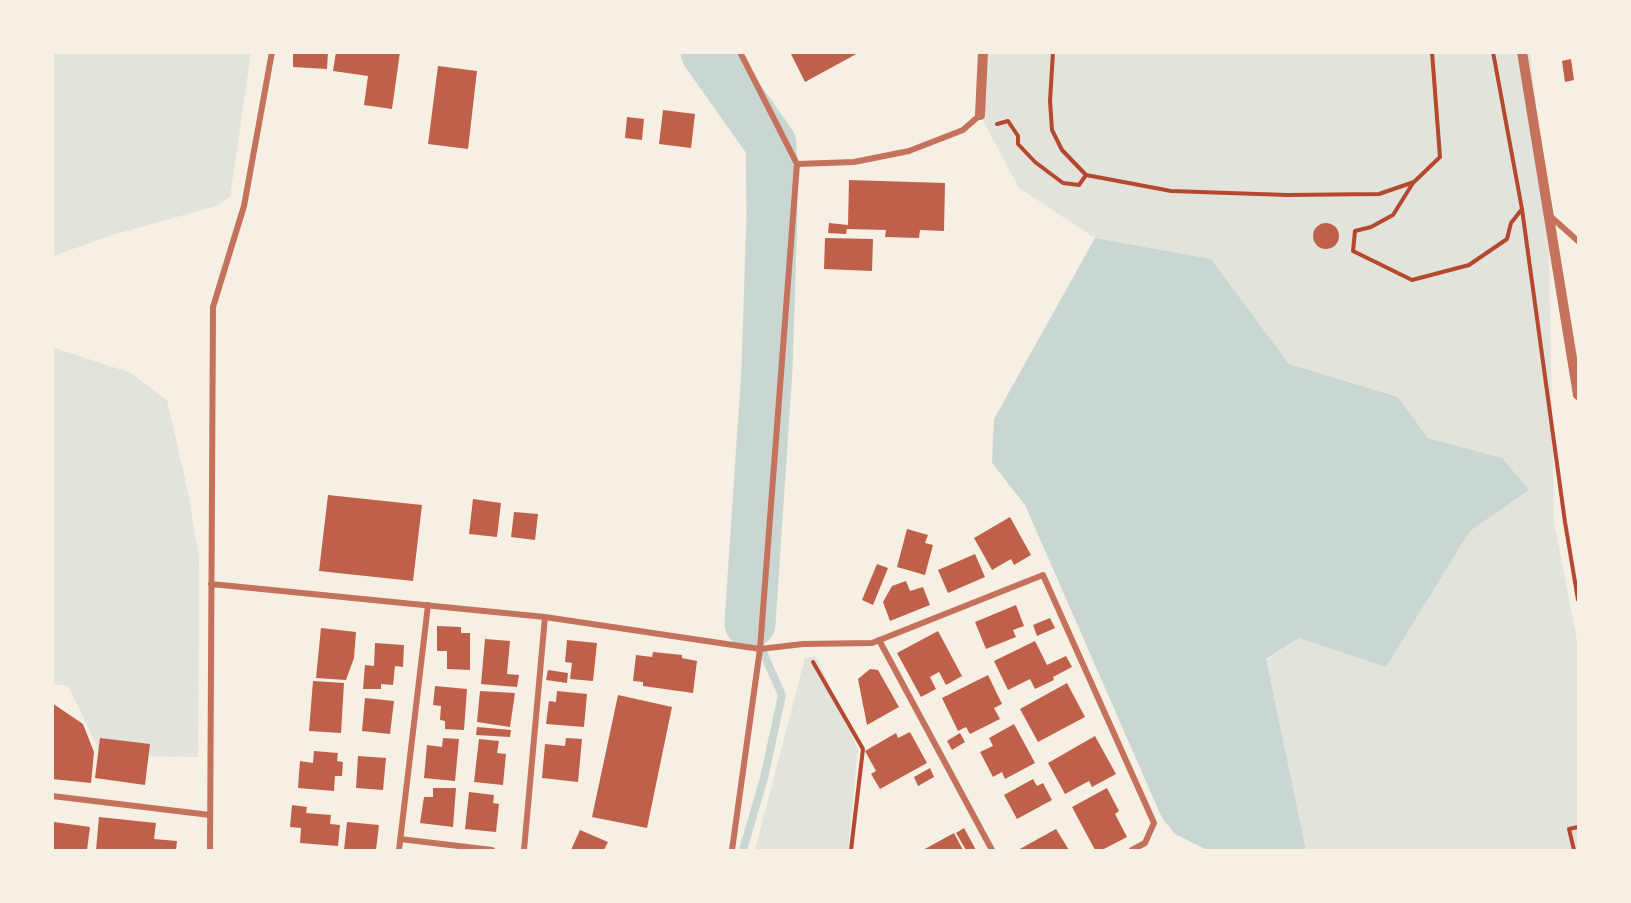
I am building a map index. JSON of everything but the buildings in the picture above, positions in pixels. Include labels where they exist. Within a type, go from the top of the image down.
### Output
[{"type":"street","points":[[210,850],[213,307],[244,206],[272,52]]},
{"type":"street","points":[[732,850],[760,649],[797,164],[740,52]]},
{"type":"street","points":[[797,164],[854,162],[909,151],[963,130],[980,115],[983,52]]},
{"type":"street","points":[[1522,52],[1578,395]]},
{"type":"street","points":[[1548,213],[1578,241]]},
{"type":"street","points":[[211,584],[545,617],[760,649],[803,644],[872,643],[1043,575],[1154,823],[1144,843],[1132,850]]},
{"type":"street","points":[[399,850],[428,605]]},
{"type":"street","points":[[524,850],[545,617]]},
{"type":"street","points":[[879,640],[992,850]]},
{"type":"street","points":[[52,796],[210,815]]},
{"type":"street","points":[[400,839],[492,850]]},
{"type":"path","points":[[1053,52],[1050,101],[1052,130],[1062,150],[1086,175],[1171,191],[1287,195],[1379,194],[1413,182]]},
{"type":"path","points":[[1432,52],[1440,157],[1413,182],[1394,215],[1371,227],[1355,231],[1353,251],[1412,280],[1469,265],[1507,239],[1511,223],[1522,209]]},
{"type":"path","points":[[1493,52],[1522,209],[1565,522],[1578,600]]},
{"type":"path","points":[[980,115],[998,124],[1008,121],[1018,136],[1018,144],[1035,162],[1063,183],[1079,185],[1086,175]]},
{"type":"path","points":[[803,644],[863,749],[851,850]]},
{"type":"path","points":[[1574,850],[1569,829],[1578,827]]},
{"type":"shaded area","points":[[52,53],[251,53],[230,197],[216,206],[116,234],[53,256]]},
{"type":"shaded area","points":[[983,53],[1530,53],[1548,213],[1554,521],[1578,646],[1578,850],[1306,850],[1266,660],[1299,638],[1386,667],[1470,531],[1528,490],[1501,458],[1428,438],[1398,397],[1289,364],[1211,259],[1095,238],[1019,188],[980,115]]},
{"type":"shaded area","points":[[1095,238],[1211,259],[1289,364],[1398,397],[1428,438],[1502,458],[1529,490],[1470,531],[1386,667],[1299,638],[1266,659],[1306,850],[1207,850],[1175,834],[1162,818],[1025,505],[992,463],[994,419]]},
{"type":"shaded area","points":[[52,347],[131,373],[167,400],[188,492],[199,558],[198,757],[102,756],[68,686],[53,684]]},
{"type":"shaded area","points":[[816,656],[858,749],[848,850],[755,850],[805,658]]},
{"type":"waterway","points":[[706,52],[771,144],[772,214],[767,369],[750,623]]},
{"type":"waterway","points":[[743,850],[764,778],[782,695],[750,623]]}]
